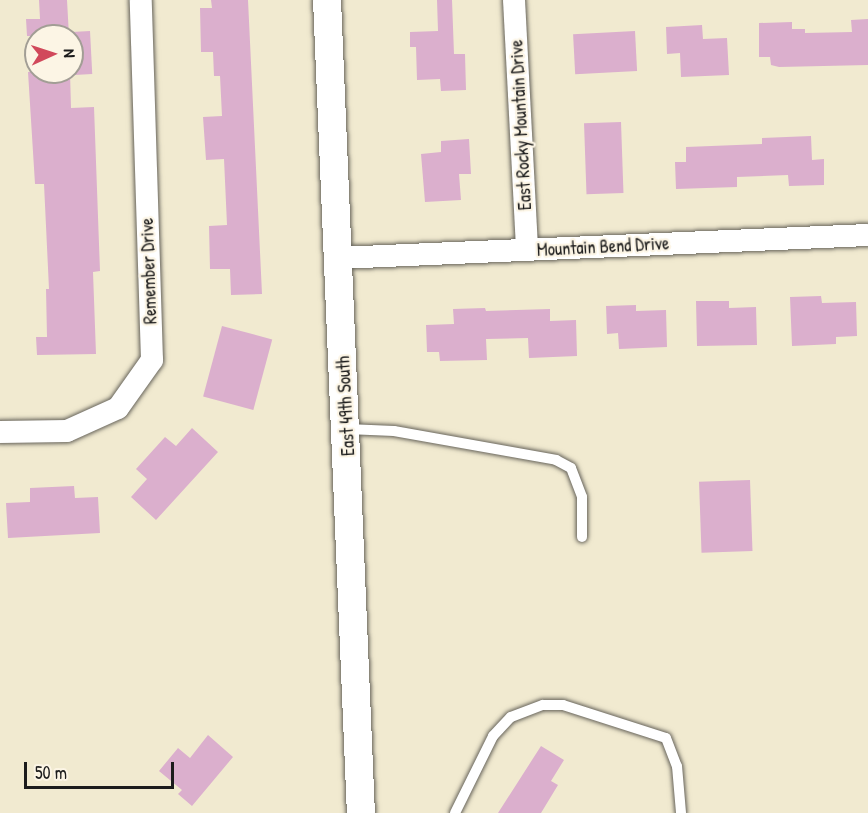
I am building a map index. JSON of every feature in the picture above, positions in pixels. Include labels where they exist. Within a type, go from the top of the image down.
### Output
[{"type":"street","name":"Remember Drive","points":[[0,432],[67,431],[118,408],[152,360],[141,0]]},
{"type":"street","name":"East 49th South","points":[[327,0],[361,813]]},
{"type":"street","name":"East Rocky Mountain Drive","points":[[514,0],[527,250]]},
{"type":"street","name":"Mountain Bend Drive","points":[[339,258],[868,235]]},
{"type":"lane","points":[[346,429],[394,430],[556,460],[571,468],[582,497],[582,537]]},
{"type":"lane","points":[[455,813],[493,736],[511,717],[543,705],[563,705],[666,738],[677,766],[681,813]]},
{"type":"building","points":[[39,0],[67,0],[68,24],[26,24],[26,19],[40,19]]},
{"type":"building","points":[[211,0],[248,0],[262,294],[231,295],[230,269],[210,269],[209,226],[227,225],[224,159],[206,160],[203,117],[222,116],[220,76],[214,76],[213,52],[201,52],[200,8],[212,8]]},
{"type":"building","points":[[437,0],[452,0],[454,54],[465,54],[466,90],[441,91],[440,79],[417,80],[416,47],[410,47],[410,32],[438,31]]},
{"type":"building","points":[[868,19],[868,65],[779,67],[771,65],[770,57],[759,57],[759,23],[792,22],[792,29],[805,29],[805,33],[852,32],[851,20]]},
{"type":"building","points":[[702,25],[703,39],[727,38],[729,75],[681,77],[680,53],[667,54],[666,27]]},
{"type":"building","points":[[84,31],[90,31],[92,74],[84,74]]},
{"type":"building","points":[[635,31],[637,71],[575,74],[573,34]]},
{"type":"building","points":[[29,84],[70,84],[71,108],[94,107],[100,271],[93,272],[96,354],[37,355],[36,337],[47,337],[46,289],[49,289],[44,184],[35,184]]},
{"type":"building","points":[[621,122],[623,193],[587,194],[584,123]]},
{"type":"building","points":[[811,136],[812,160],[824,159],[824,185],[789,186],[788,175],[737,177],[737,187],[676,189],[675,162],[686,162],[686,147],[762,144],[762,138]]},
{"type":"building","points":[[469,139],[471,174],[459,174],[461,200],[425,202],[421,154],[441,152],[441,141]]},
{"type":"building","points":[[821,296],[822,303],[856,302],[857,336],[836,337],[836,344],[792,346],[790,297]]},
{"type":"building","points":[[696,301],[729,301],[729,308],[756,307],[757,345],[697,346]]},
{"type":"building","points":[[636,305],[636,311],[666,310],[667,347],[619,349],[618,333],[607,334],[606,306]]},
{"type":"building","points":[[485,308],[486,311],[550,309],[550,321],[576,320],[577,356],[529,358],[528,338],[486,339],[487,360],[440,361],[439,352],[427,352],[426,325],[454,324],[453,309]]},
{"type":"building","points":[[222,326],[272,339],[253,410],[203,397]]},
{"type":"building","points":[[192,428],[218,452],[156,520],[131,497],[147,479],[136,469],[165,437],[176,446]]},
{"type":"building","points":[[750,480],[752,551],[702,553],[699,482]]},
{"type":"building","points":[[74,486],[75,498],[98,497],[100,533],[8,538],[6,503],[30,502],[30,488]]},
{"type":"building","points":[[208,735],[233,757],[192,806],[178,794],[182,790],[159,771],[178,748],[190,758]]},
{"type":"building","points":[[541,746],[564,760],[551,781],[558,785],[541,813],[498,813]]}]
